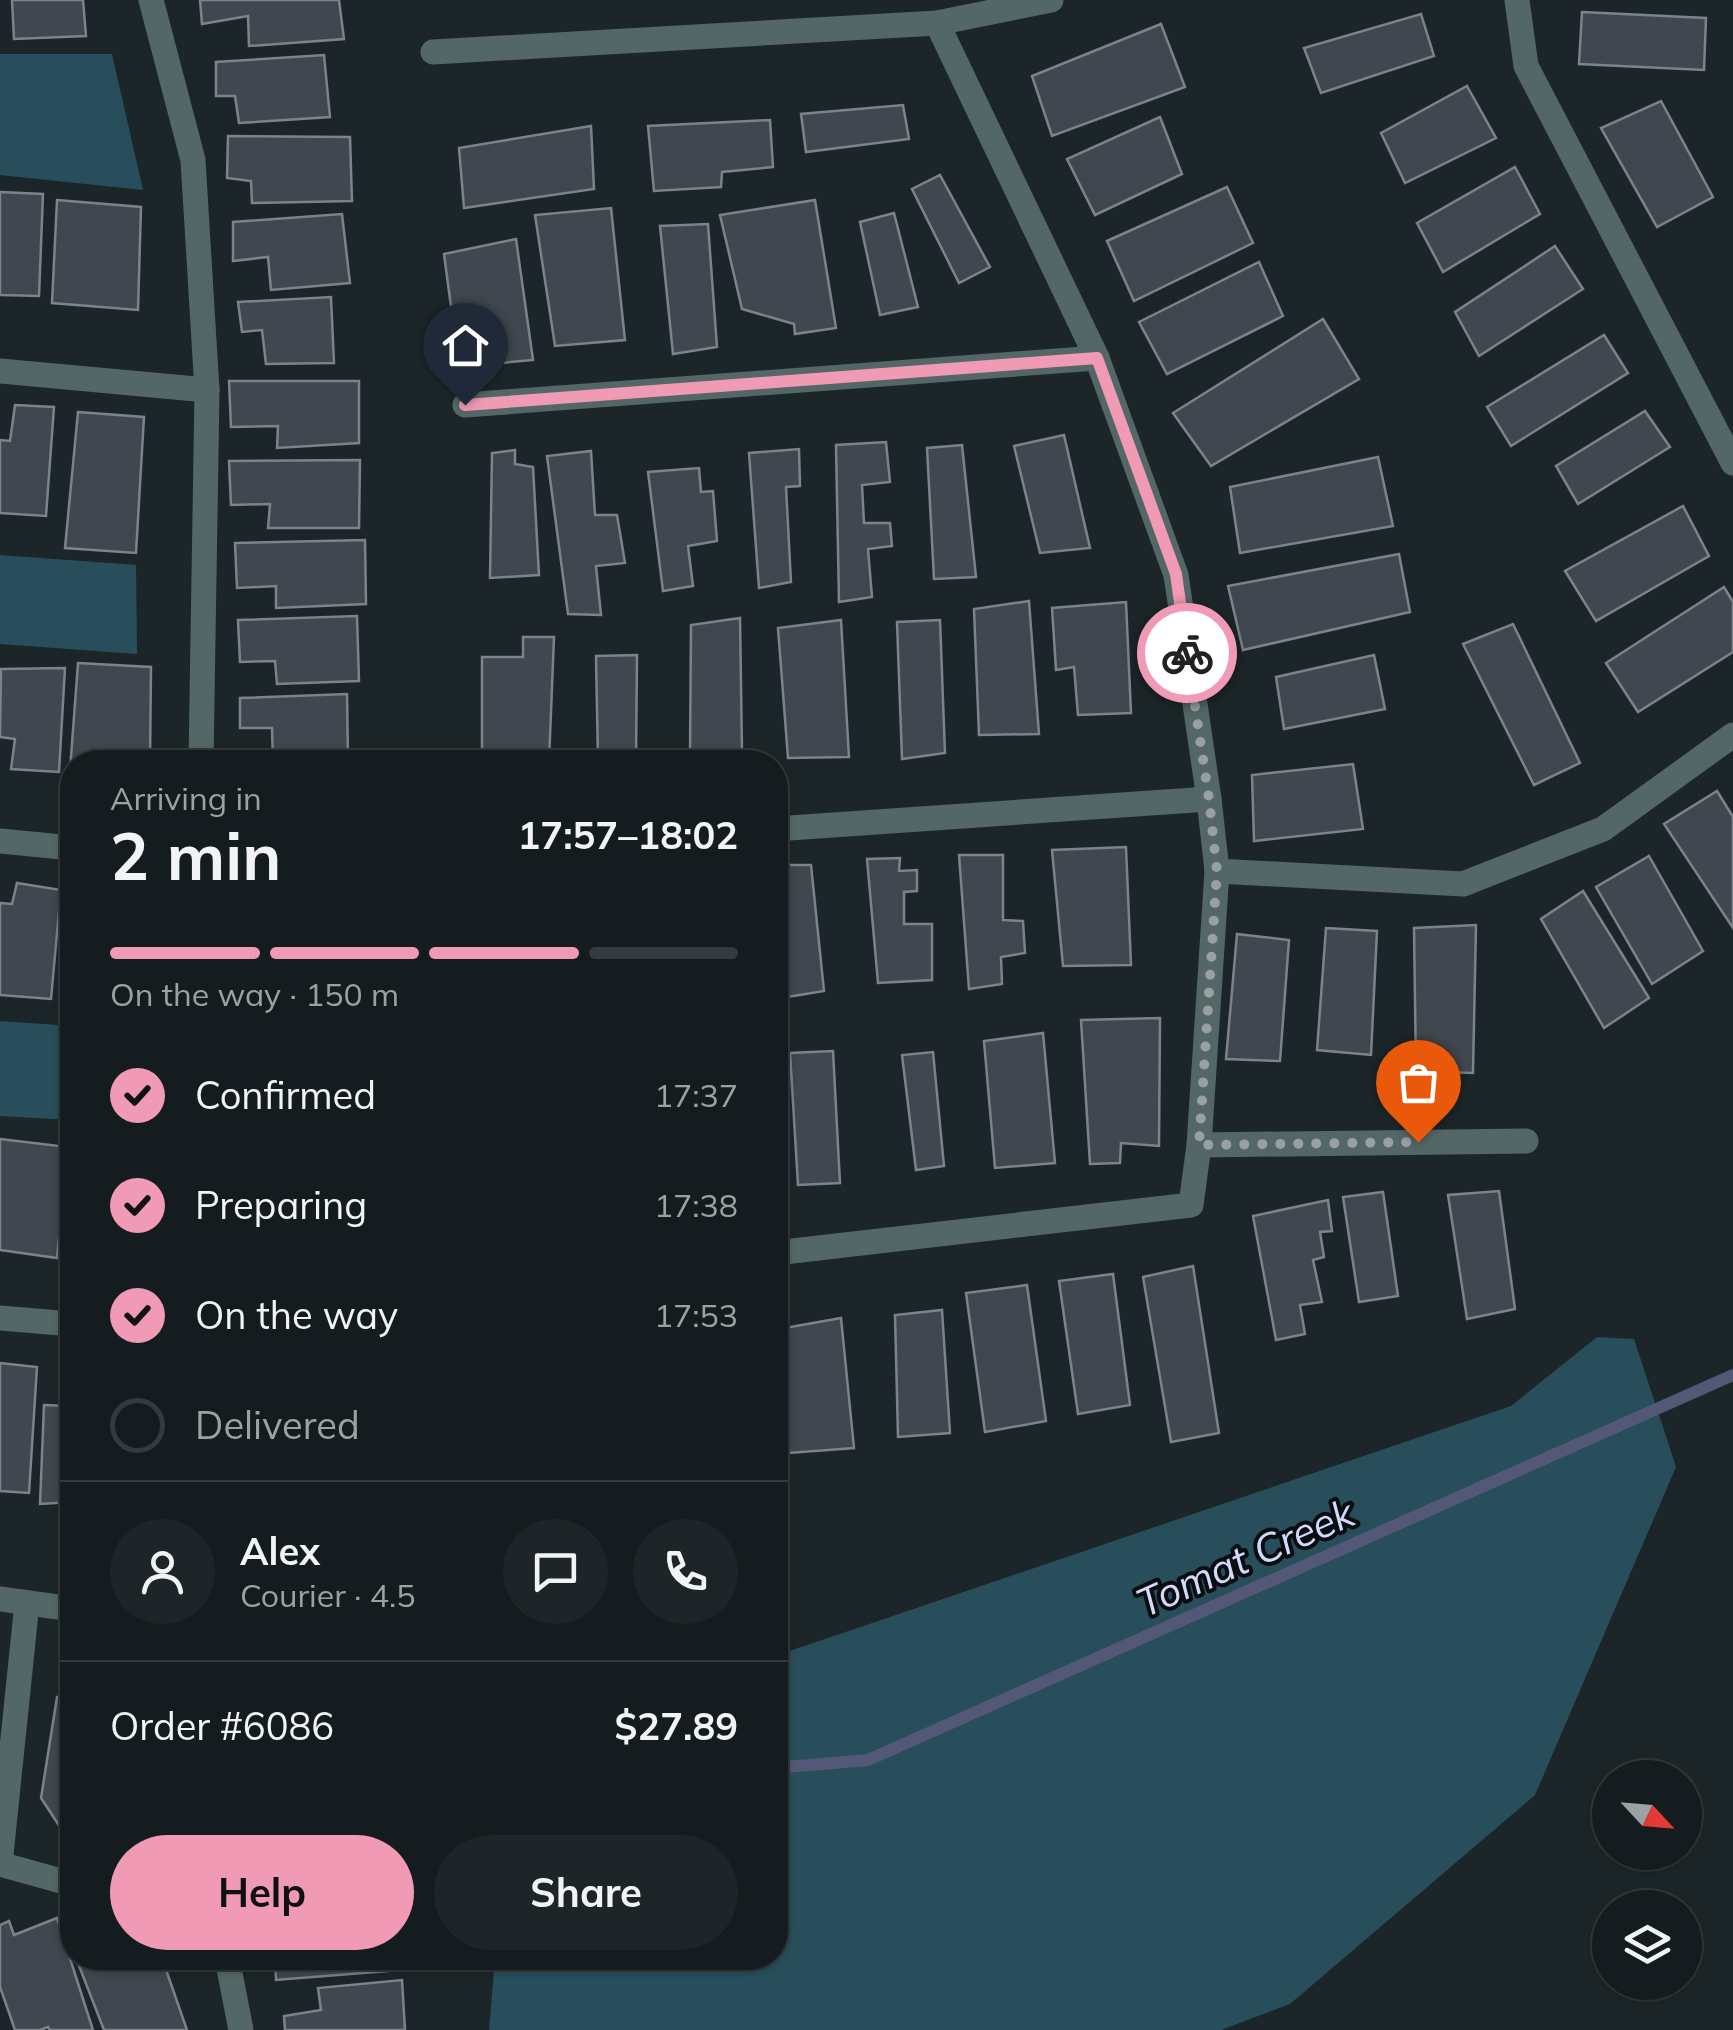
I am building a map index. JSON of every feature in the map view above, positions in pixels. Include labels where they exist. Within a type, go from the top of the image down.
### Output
[{"type":"street","points":[[151,0],[192,160],[207,390],[200,750]]},
{"type":"street","points":[[433,52],[937,23],[1051,0]]},
{"type":"street","points":[[1517,0],[1526,66],[1733,462]]},
{"type":"street","points":[[788,1252],[1191,1205],[1199,1145],[1217,871],[1176,574],[1097,358],[937,23]]},
{"type":"street","points":[[465,405],[1097,358]]},
{"type":"street","points":[[0,371],[207,390]]},
{"type":"street","points":[[1217,871],[1462,884],[1604,829],[1733,736]]},
{"type":"street","points":[[788,828],[1209,799]]},
{"type":"street","points":[[0,841],[60,847]]},
{"type":"street","points":[[1199,1145],[1526,1142]]},
{"type":"street","points":[[0,1318],[60,1323]]},
{"type":"street","points":[[0,1599],[60,1607]]},
{"type":"street","points":[[26,1603],[0,1864],[60,1881]]},
{"type":"street","points":[[229,1970],[241,2030]]},
{"type":"shaded area","points":[[0,54],[112,54],[143,190],[0,175]]},
{"type":"shaded area","points":[[0,555],[136,565],[137,654],[0,644]]},
{"type":"shaded area","points":[[0,1021],[60,1025],[60,1119],[0,1116]]},
{"type":"shaded area","points":[[1597,1337],[1634,1339],[1676,1467],[1535,1795],[1290,2004],[1221,2030],[489,2030],[494,1970],[788,1970],[788,1652],[1511,1406]]},
{"type":"building","points":[[12,0],[83,0],[86,36],[14,39]]},
{"type":"building","points":[[200,0],[339,0],[344,39],[249,46],[248,16],[202,24]]},
{"type":"building","points":[[1582,12],[1706,18],[1704,70],[1579,64]]},
{"type":"building","points":[[1421,14],[1434,56],[1321,93],[1304,48]]},
{"type":"building","points":[[1161,24],[1185,87],[1052,136],[1032,76]]},
{"type":"building","points":[[324,55],[330,117],[239,123],[235,96],[216,96],[216,62]]},
{"type":"building","points":[[1467,86],[1496,138],[1405,183],[1381,133]]},
{"type":"building","points":[[1661,101],[1713,197],[1657,227],[1601,128]]},
{"type":"building","points":[[903,105],[909,139],[806,152],[801,114]]},
{"type":"building","points":[[1160,117],[1182,174],[1095,215],[1067,159]]},
{"type":"building","points":[[770,120],[773,167],[722,172],[721,187],[654,191],[648,126]]},
{"type":"building","points":[[591,126],[594,189],[464,208],[459,148]]},
{"type":"building","points":[[228,136],[350,137],[352,201],[252,203],[251,181],[227,178]]},
{"type":"building","points":[[1515,167],[1540,214],[1443,272],[1417,223]]},
{"type":"building","points":[[940,175],[990,267],[959,283],[912,189]]},
{"type":"building","points":[[1227,187],[1253,243],[1134,301],[1107,241]]},
{"type":"building","points":[[0,192],[43,194],[39,296],[0,295]]},
{"type":"building","points":[[57,200],[141,207],[138,310],[52,303]]},
{"type":"building","points":[[815,200],[836,328],[795,334],[794,324],[742,309],[720,215]]},
{"type":"building","points":[[611,208],[625,340],[555,346],[535,215]]},
{"type":"building","points":[[894,213],[918,307],[880,315],[860,222]]},
{"type":"building","points":[[342,214],[350,283],[271,290],[268,257],[233,261],[233,222]]},
{"type":"building","points":[[708,224],[717,347],[673,354],[660,226]]},
{"type":"building","points":[[516,239],[533,360],[459,367],[444,254]]},
{"type":"building","points":[[1555,246],[1583,289],[1479,356],[1455,312]]},
{"type":"building","points":[[1259,262],[1283,316],[1167,374],[1139,322]]},
{"type":"building","points":[[331,297],[334,363],[266,364],[262,330],[242,332],[238,302]]},
{"type":"building","points":[[1323,319],[1359,379],[1211,466],[1173,413]]},
{"type":"building","points":[[1604,335],[1628,373],[1511,446],[1487,407]]},
{"type":"building","points":[[229,381],[359,381],[359,443],[277,448],[278,426],[231,427]]},
{"type":"building","points":[[15,405],[54,407],[46,516],[0,513],[0,440],[10,441]]},
{"type":"building","points":[[1645,411],[1670,447],[1578,504],[1556,466]]},
{"type":"building","points":[[78,412],[144,417],[136,553],[65,548]]},
{"type":"building","points":[[1064,435],[1090,548],[1040,553],[1014,446]]},
{"type":"building","points":[[886,442],[890,482],[862,485],[864,523],[890,523],[892,546],[868,549],[872,597],[839,602],[836,445]]},
{"type":"building","points":[[962,445],[976,577],[934,579],[927,448]]},
{"type":"building","points":[[799,449],[800,486],[786,487],[791,582],[759,588],[749,453]]},
{"type":"building","points":[[515,450],[515,464],[533,467],[539,575],[490,578],[492,453]]},
{"type":"building","points":[[591,451],[595,515],[617,515],[625,563],[596,566],[601,615],[568,614],[547,456]]},
{"type":"building","points":[[1378,457],[1393,526],[1240,553],[1230,487]]},
{"type":"building","points":[[360,460],[359,528],[268,528],[270,504],[231,505],[229,461]]},
{"type":"building","points":[[699,468],[701,492],[713,491],[717,541],[688,546],[693,586],[663,591],[648,472]]},
{"type":"building","points":[[1683,506],[1709,556],[1596,621],[1565,571]]},
{"type":"building","points":[[365,540],[366,604],[276,608],[276,586],[237,588],[235,543]]},
{"type":"building","points":[[1399,554],[1410,612],[1243,650],[1228,586]]},
{"type":"building","points":[[1724,587],[1733,602],[1733,652],[1638,712],[1606,663]]},
{"type":"building","points":[[1029,601],[1039,734],[979,735],[974,609]]},
{"type":"building","points":[[1126,602],[1131,713],[1078,715],[1074,667],[1056,670],[1052,608]]},
{"type":"building","points":[[357,616],[359,681],[277,684],[275,661],[240,662],[238,620]]},
{"type":"building","points":[[740,618],[742,750],[690,750],[691,625]]},
{"type":"building","points":[[841,620],[849,757],[788,758],[778,628]]},
{"type":"building","points":[[940,620],[945,753],[902,759],[897,622]]},
{"type":"building","points":[[1513,624],[1580,763],[1534,785],[1463,644]]},
{"type":"building","points":[[523,637],[554,637],[549,750],[482,750],[482,657],[523,657]]},
{"type":"building","points":[[637,655],[636,750],[598,750],[596,656]]},
{"type":"building","points":[[1374,655],[1385,709],[1284,729],[1276,677]]},
{"type":"building","points":[[78,663],[151,667],[150,750],[72,750]]},
{"type":"building","points":[[65,668],[59,772],[11,769],[15,739],[0,737],[1,669]]},
{"type":"building","points":[[347,694],[348,750],[273,750],[272,728],[240,728],[240,698]]},
{"type":"building","points":[[1353,764],[1363,829],[1254,841],[1252,775]]},
{"type":"building","points":[[1717,791],[1733,817],[1733,928],[1664,824]]},
{"type":"building","points":[[1126,847],[1131,965],[1063,966],[1052,850]]},
{"type":"building","points":[[959,855],[1003,855],[1003,920],[1023,921],[1025,953],[1001,957],[1002,984],[969,989]]},
{"type":"building","points":[[1649,856],[1703,951],[1652,984],[1596,887]]},
{"type":"building","points":[[900,858],[899,871],[917,870],[917,891],[904,892],[904,924],[932,924],[932,980],[878,983],[867,859]]},
{"type":"building","points":[[788,865],[811,865],[824,991],[788,997]]},
{"type":"building","points":[[17,883],[60,890],[51,999],[0,995],[0,903],[12,904]]},
{"type":"building","points":[[1583,891],[1649,998],[1604,1028],[1541,919]]},
{"type":"building","points":[[1476,925],[1473,1073],[1416,1071],[1414,928]]},
{"type":"building","points":[[1326,928],[1377,931],[1371,1055],[1317,1050]]},
{"type":"building","points":[[1237,934],[1289,940],[1280,1061],[1226,1059]]},
{"type":"building","points":[[1160,1018],[1159,1146],[1121,1143],[1120,1163],[1090,1164],[1081,1020]]},
{"type":"building","points":[[1043,1033],[1055,1163],[995,1168],[984,1041]]},
{"type":"building","points":[[833,1051],[840,1183],[798,1185],[790,1053]]},
{"type":"building","points":[[933,1052],[944,1166],[916,1170],[902,1055]]},
{"type":"building","points":[[0,1139],[60,1146],[57,1258],[0,1250]]},
{"type":"building","points":[[1499,1191],[1515,1309],[1467,1319],[1448,1195]]},
{"type":"building","points":[[1383,1192],[1398,1296],[1359,1302],[1343,1197]]},
{"type":"building","points":[[1328,1200],[1332,1231],[1320,1232],[1324,1257],[1313,1260],[1322,1302],[1300,1305],[1305,1334],[1276,1340],[1253,1216]]},
{"type":"building","points":[[1193,1266],[1219,1433],[1171,1442],[1143,1277]]},
{"type":"building","points":[[1113,1274],[1130,1405],[1078,1414],[1059,1281]]},
{"type":"building","points":[[1027,1285],[1046,1421],[985,1432],[966,1293]]},
{"type":"building","points":[[942,1310],[950,1433],[898,1437],[895,1315]]},
{"type":"building","points":[[841,1318],[854,1448],[789,1453],[788,1327]]},
{"type":"building","points":[[0,1363],[37,1367],[29,1493],[0,1491]]},
{"type":"building","points":[[44,1405],[60,1406],[60,1503],[40,1504]]},
{"type":"building","points":[[57,1697],[60,1697],[60,1827],[41,1798]]},
{"type":"building","points":[[57,1918],[60,1970],[74,1970],[93,2030],[15,2030],[0,1987],[0,1925],[9,1921],[14,1935]]},
{"type":"building","points":[[81,1970],[166,1970],[187,2030],[104,2030]]},
{"type":"building","points":[[276,1970],[400,1970],[276,1980]]},
{"type":"building","points":[[402,1980],[405,2030],[285,2030],[284,2016],[321,2010],[318,1988]]},
{"type":"waterway","name":"Tomat Creek","points":[[788,1767],[868,1760],[1733,1375]]},
{"type":"way so far","points":[[1187,653],[1217,871],[1199,1145],[1418,1142]]},
{"type":"route","points":[[465,405],[1097,358],[1176,574],[1187,653]]}]
